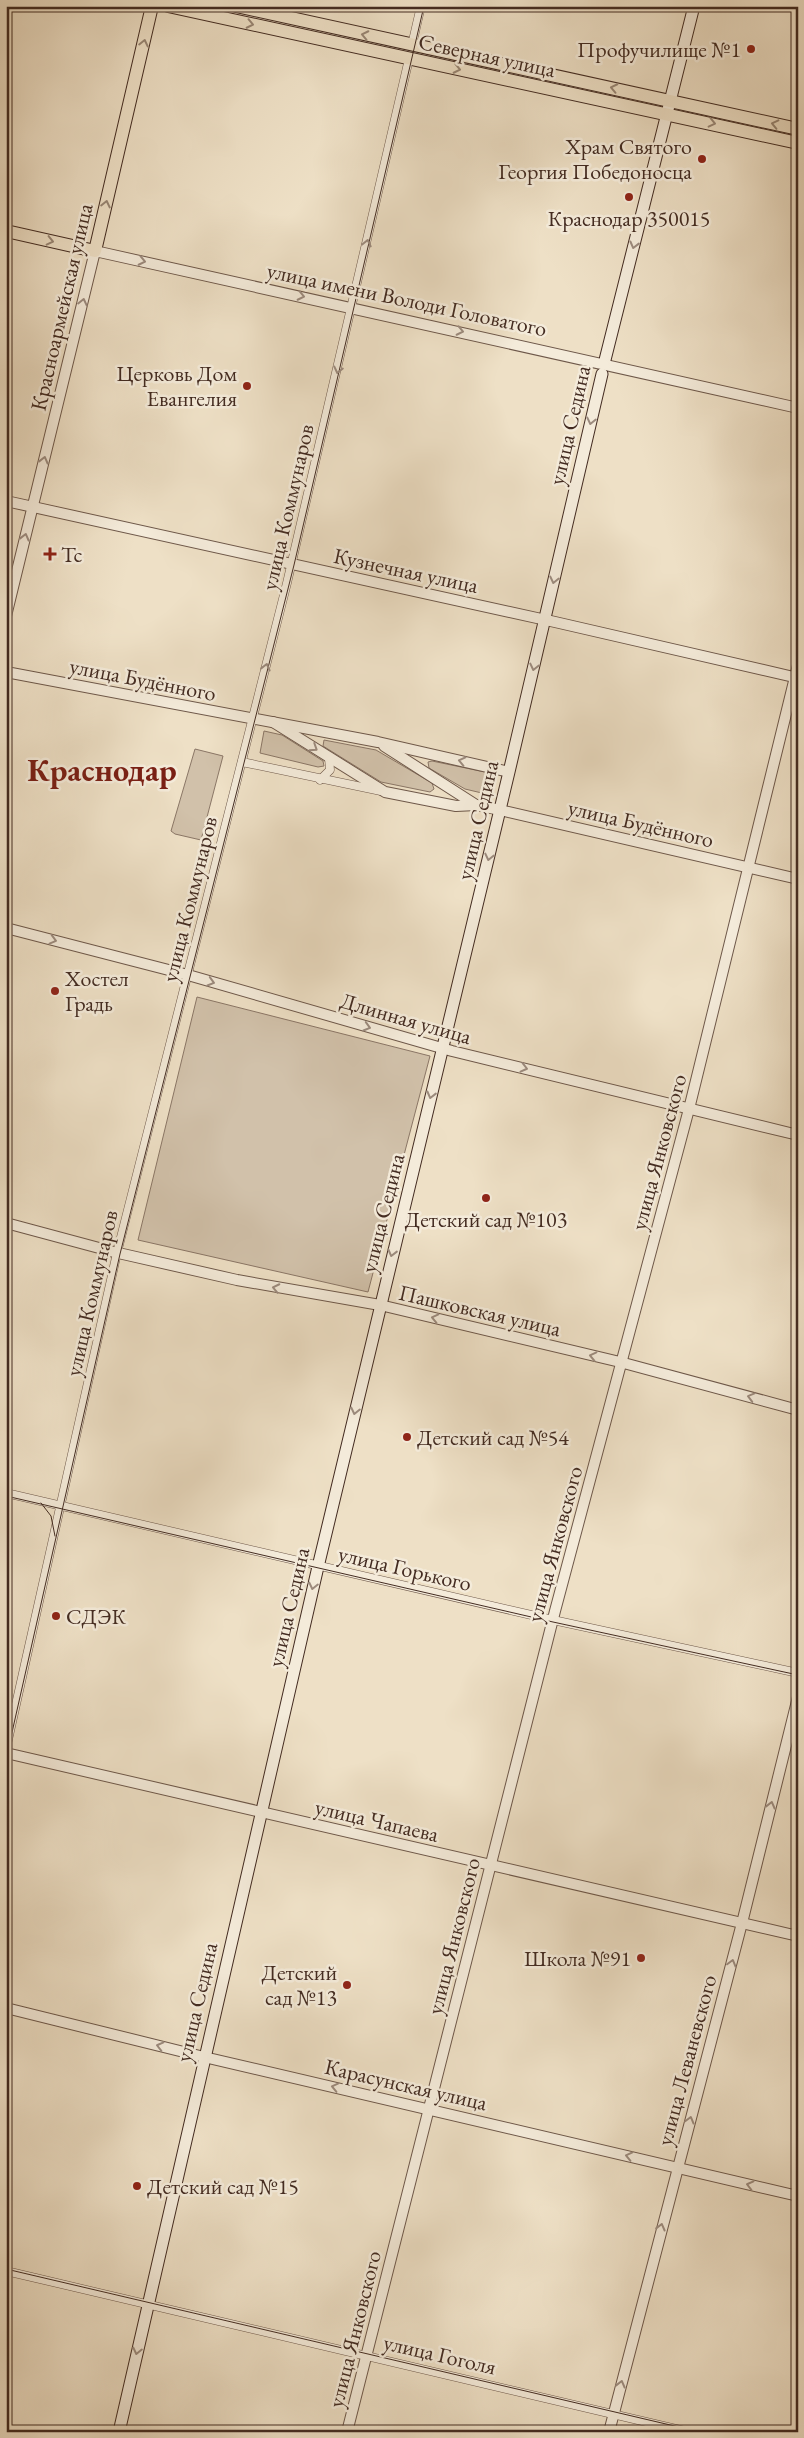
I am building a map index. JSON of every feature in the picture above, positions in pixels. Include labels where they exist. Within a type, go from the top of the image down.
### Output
[{"type":"main road","name":"Красноармейская улица","points":[[95,251],[152,6]]},
{"type":"main road","name":"Северная улица","points":[[168,6],[798,143]]},
{"type":"main road","name":"Северная улица","points":[[236,6],[798,129]]},
{"type":"main road","name":"улица Седина","points":[[119,2432],[318,1566],[500,810],[603,369],[669,114],[694,6]]},
{"type":"main road","name":"улица имени Володи Головатого","points":[[6,231],[95,251]]},
{"type":"street","points":[[412,45],[421,6]]},
{"type":"street","name":"улица Коммунаров","points":[[6,1749],[62,1507],[117,1253],[291,564],[409,59]]},
{"type":"street","name":"улица имени Володи Головатого","points":[[95,251],[352,308],[603,369],[798,408]]},
{"type":"street","name":"Красноармейская улица","points":[[6,616],[95,251]]},
{"type":"street","name":"Кузнечная улица","points":[[6,501],[545,620],[796,678]]},
{"type":"street","name":"улица Янковского","points":[[347,2432],[553,1620],[620,1362],[689,1110],[798,665]]},
{"type":"street","name":"улица Будённого","points":[[6,672],[378,742],[509,772]]},
{"type":"street","name":"улица Будённого","points":[[273,722],[385,792]]},
{"type":"street","name":"улица Будённого","points":[[378,742],[476,804],[798,879]]},
{"type":"street","points":[[320,780],[330,770],[329,758]]},
{"type":"street","name":"улица Будённого","points":[[242,762],[320,780],[456,806],[476,804]]},
{"type":"street","name":"Длинная улица","points":[[6,928],[188,975],[443,1048],[689,1110],[798,1135]]},
{"type":"street","name":"Пашковская улица","points":[[6,1223],[117,1253],[282,1289],[380,1305],[620,1362],[798,1410]]},
{"type":"street","name":"улица Горького","points":[[6,1494],[553,1620],[798,1673]]},
{"type":"street","name":"улица Леваневского","points":[[609,2432],[742,1923],[798,1697]]},
{"type":"street","name":"улица Чапаева","points":[[6,1753],[798,1936]]},
{"type":"street","name":"Карасунская улица","points":[[6,2008],[204,2057],[429,2108],[798,2196]]},
{"type":"street","name":"улица Гоголя","points":[[6,2271],[690,2432]]},
{"type":"shaded area","points":[[264,731],[282,735],[323,761],[324,766],[318,767],[260,753]]},
{"type":"shaded area","points":[[324,740],[376,750],[432,783],[434,789],[430,792],[381,782],[323,746]]},
{"type":"shaded area","points":[[195,749],[223,756],[201,840],[175,834],[171,831]]},
{"type":"shaded area","points":[[432,761],[490,773],[486,794],[465,789],[429,768],[428,762]]},
{"type":"shaded area","points":[[197,997],[430,1056],[368,1292],[138,1240]]},
{"type":"tram line","points":[[6,1759],[120,1254],[294,565],[424,6]]},
{"type":"tram line","points":[[6,1496],[553,1622],[798,1675]]},
{"type":"tram line","points":[[41,1503],[51,1516],[55,1536]]},
{"type":"tram line","points":[[6,2269],[700,2432]]},
{"type":"place","name":"Профучилище №1","points":[[751,49]]},
{"type":"place","name":"Храм Святого Георгия Победоносца","points":[[702,159]]},
{"type":"place","name":"Краснодар 350015","points":[[629,197]]},
{"type":"place","name":"Церковь Дом Евангелия","points":[[247,386]]},
{"type":"place","name":"Тс","points":[[50,554]]},
{"type":"place","name":"Хостел Градь","points":[[55,991]]},
{"type":"place","name":"Детский сад №103","points":[[486,1198]]},
{"type":"place","name":"Детский сад №54","points":[[407,1437]]},
{"type":"place","name":"СДЭК","points":[[56,1616]]},
{"type":"place","name":"Школа №91","points":[[641,1958]]},
{"type":"place","name":"Детский сад №13","points":[[347,1985]]},
{"type":"place","name":"Детский сад №15","points":[[137,2186]]},
{"type":"district","name":"Краснодар","points":[[102,770]]}]
